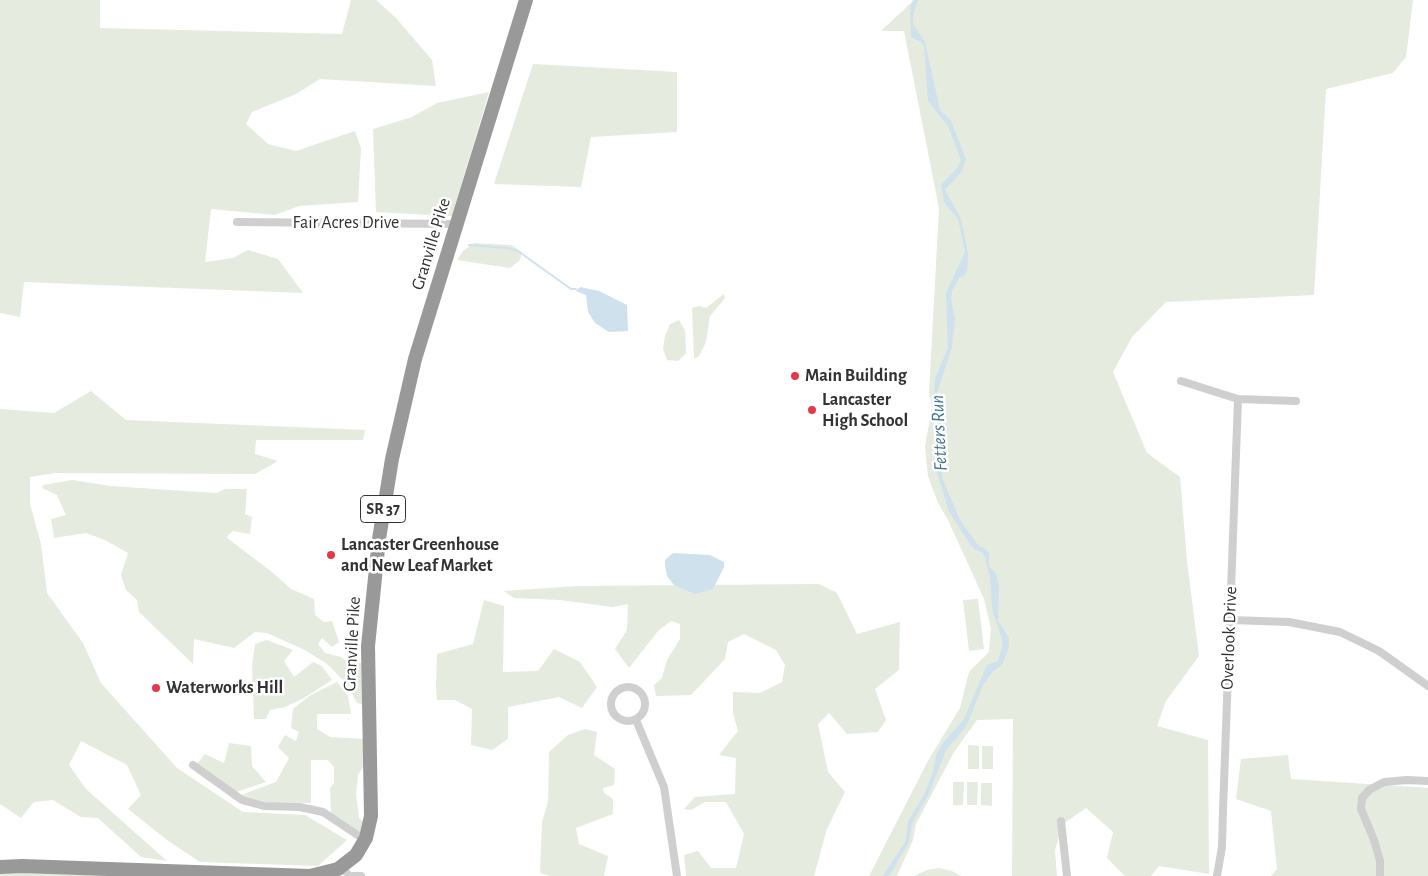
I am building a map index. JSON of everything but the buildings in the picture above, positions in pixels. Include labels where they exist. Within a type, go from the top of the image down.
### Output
[{"type":"highway","name":"Granville Pike","points":[[0,867],[22,866],[310,876],[327,873],[342,867],[356,855],[365,840],[371,816],[368,654],[378,539],[390,470],[407,388],[455,224],[477,164],[526,0]]},
{"type":"street","name":"Fair Acres Drive","points":[[237,222],[455,224]]},
{"type":"street","points":[[1182,382],[1238,399],[1296,401]]},
{"type":"street","name":"Overlook Drive","points":[[1217,876],[1222,834],[1238,399]]},
{"type":"street","points":[[1231,620],[1289,622],[1340,632],[1379,651],[1428,686]]},
{"type":"street","points":[[633,687],[644,696],[645,709],[636,720],[623,721],[612,712],[611,699],[620,688],[633,687]]},
{"type":"street","points":[[636,720],[664,787],[677,876]]},
{"type":"street","points":[[193,765],[242,800],[264,806],[300,807],[317,810],[365,840]]},
{"type":"street","points":[[1380,876],[1380,866],[1374,840],[1361,809],[1362,798],[1369,790],[1384,782],[1428,781]]},
{"type":"street","points":[[1061,821],[1067,876]]},
{"type":"street","points":[[342,867],[348,876],[361,876]]},
{"type":"shaded area","points":[[0,0],[100,0],[100,28],[342,34],[351,0],[376,0],[396,18],[432,60],[436,86],[320,79],[296,94],[252,112],[246,124],[268,144],[296,151],[355,131],[361,148],[358,202],[299,206],[275,215],[211,209],[205,262],[233,258],[248,250],[278,259],[303,293],[24,282],[20,317],[0,313]]},
{"type":"shaded area","points":[[914,0],[1413,0],[1406,57],[1393,73],[1326,89],[1314,295],[1166,302],[1132,337],[1113,372],[1147,453],[1180,477],[1187,561],[1199,656],[1166,701],[1157,726],[1208,740],[1209,874],[1159,866],[1151,876],[1125,876],[1107,858],[1113,832],[1086,808],[1063,824],[1055,850],[1057,876],[1012,876],[1013,719],[977,720],[954,752],[916,824],[913,840],[897,876],[869,876],[929,759],[960,708],[969,672],[989,652],[991,629],[984,599],[948,520],[938,503],[928,476],[925,446],[932,407],[929,393],[939,208],[904,31],[881,31]]},
{"type":"shaded area","points":[[533,64],[677,72],[677,132],[591,137],[581,187],[494,184]]},
{"type":"shaded area","points":[[489,92],[452,216],[376,212],[373,129],[412,117],[437,103]]},
{"type":"shaded area","points":[[474,243],[511,245],[522,252],[520,260],[510,268],[457,260],[463,251]]},
{"type":"shaded area","points":[[724,294],[725,298],[710,316],[706,342],[699,356],[694,359],[692,308],[699,306],[706,308]]},
{"type":"shaded area","points":[[679,320],[685,330],[686,353],[678,361],[667,360],[663,349],[665,336],[670,324]]},
{"type":"shaded area","points":[[91,391],[126,420],[365,430],[363,440],[256,440],[255,454],[278,461],[255,474],[55,473],[30,477],[30,504],[41,544],[47,593],[83,643],[101,683],[177,768],[243,812],[305,815],[347,840],[318,866],[200,862],[167,840],[128,809],[141,795],[127,765],[81,741],[69,765],[86,789],[167,861],[141,857],[98,818],[81,817],[53,800],[34,802],[21,818],[0,804],[0,409],[54,413]]},
{"type":"shaded area","points":[[72,480],[111,486],[217,493],[225,489],[247,489],[245,514],[252,517],[250,534],[233,531],[227,538],[291,589],[314,599],[315,615],[324,622],[332,621],[339,642],[332,647],[322,638],[318,644],[325,653],[341,657],[349,663],[362,663],[362,704],[357,703],[347,684],[327,664],[305,650],[267,633],[255,632],[234,648],[194,639],[193,664],[139,612],[137,600],[126,590],[121,575],[128,553],[105,540],[86,533],[54,538],[51,519],[66,515],[57,495],[42,488],[43,485]]},
{"type":"shaded area","points":[[819,584],[837,593],[857,634],[900,622],[899,670],[875,689],[886,720],[878,732],[847,734],[829,713],[818,724],[828,772],[845,792],[827,829],[814,876],[686,876],[684,855],[698,851],[711,868],[736,868],[744,834],[726,802],[705,802],[691,810],[684,809],[695,797],[735,794],[736,758],[719,755],[738,731],[733,713],[733,692],[760,693],[782,682],[785,665],[776,650],[744,634],[728,642],[725,659],[691,695],[656,696],[654,685],[662,678],[667,660],[680,639],[680,624],[671,621],[658,631],[629,668],[615,649],[627,630],[628,604],[613,607],[560,600],[514,598],[504,591],[578,586]]},
{"type":"shaded area","points":[[978,599],[984,649],[969,651],[963,600]]},
{"type":"shaded area","points":[[484,600],[504,606],[503,672],[538,671],[554,649],[580,662],[597,687],[582,708],[559,697],[508,707],[508,739],[492,750],[471,745],[472,709],[455,700],[437,700],[436,687],[437,654],[473,644]]},
{"type":"shaded area","points":[[267,640],[293,650],[284,661],[294,677],[313,662],[322,666],[332,680],[304,698],[285,707],[270,710],[266,719],[254,719],[252,665],[255,644]]},
{"type":"shaded area","points":[[337,682],[348,696],[351,714],[317,714],[317,729],[330,737],[364,739],[365,764],[358,775],[356,794],[359,818],[365,824],[360,834],[331,813],[330,788],[334,783],[334,767],[328,760],[311,760],[311,803],[254,802],[241,795],[276,782],[289,758],[278,747],[285,735],[296,741],[299,732],[291,728],[293,709],[309,696]]},
{"type":"shaded area","points":[[585,729],[597,732],[594,755],[615,769],[614,785],[603,788],[604,793],[613,799],[613,814],[576,828],[579,844],[608,856],[604,876],[550,876],[540,873],[542,822],[548,802],[549,752],[568,735]]},
{"type":"shaded area","points":[[229,743],[251,746],[252,766],[266,782],[236,792],[197,764],[205,754],[224,763]]},
{"type":"shaded area","points":[[968,745],[979,746],[979,769],[968,769]]},
{"type":"shaded area","points":[[982,746],[993,746],[993,769],[982,769]]},
{"type":"shaded area","points":[[1288,755],[1291,779],[1428,788],[1428,876],[1271,876],[1277,869],[1271,811],[1236,799],[1241,759]]},
{"type":"shaded area","points":[[953,782],[964,782],[963,805],[953,805]]},
{"type":"shaded area","points":[[967,782],[978,782],[977,805],[967,805]]},
{"type":"shaded area","points":[[981,783],[992,783],[992,806],[981,805]]},
{"type":"shaded area","points":[[0,866],[287,876],[0,876]]},
{"type":"shaded area","points":[[939,868],[952,871],[961,876],[914,876],[927,870]]},
{"type":"water","name":"Fetters Run","points":[[913,0],[918,0],[914,11],[913,24],[925,42],[940,110],[951,121],[966,159],[962,171],[945,190],[961,219],[968,254],[967,271],[964,276],[959,278],[952,291],[951,299],[955,319],[952,347],[937,393],[945,419],[944,447],[940,464],[943,480],[960,520],[978,545],[989,553],[989,567],[995,572],[999,584],[998,621],[1009,638],[1008,650],[1002,665],[994,670],[983,685],[966,727],[946,750],[928,796],[913,821],[908,844],[889,876],[883,876],[906,841],[908,821],[924,795],[933,772],[936,755],[943,743],[964,719],[987,665],[998,661],[1003,643],[992,608],[990,578],[985,557],[982,552],[976,550],[970,544],[949,512],[935,461],[939,420],[934,397],[935,379],[948,348],[946,293],[965,252],[958,219],[944,202],[941,185],[958,167],[961,160],[948,126],[928,101],[924,46],[921,42],[911,37],[910,9]]},
{"type":"water","points":[[580,287],[599,291],[627,305],[628,331],[609,332],[595,323],[588,312],[586,295],[576,291]]},
{"type":"water","points":[[673,553],[710,555],[724,562],[724,567],[713,589],[695,594],[674,585],[667,576],[665,565],[665,560]]},
{"type":"waterway","points":[[469,245],[507,248],[518,251],[571,289],[576,289]]},
{"type":"place","name":"Main Building","points":[[795,376]]},
{"type":"place","name":"Lancaster High School","points":[[812,410]]},
{"type":"place","name":"Lancaster Greenhouse and New Leaf Market","points":[[331,555]]},
{"type":"place","name":"Waterworks Hill","points":[[156,688]]}]
